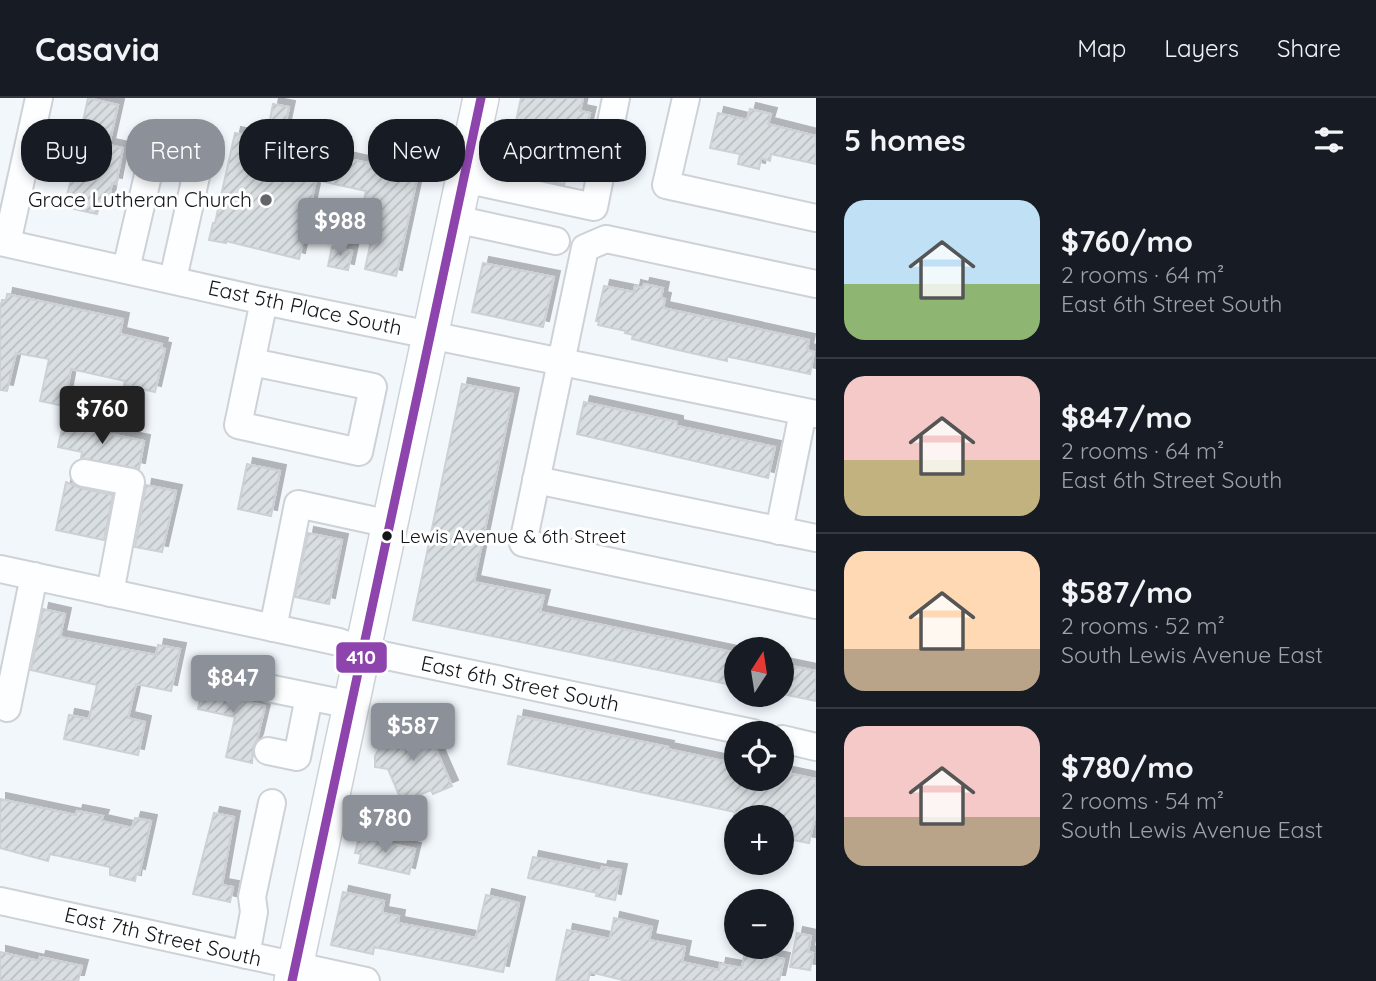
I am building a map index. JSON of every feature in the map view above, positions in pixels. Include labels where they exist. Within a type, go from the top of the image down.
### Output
[{"type":"main road","points":[[465,174],[481,98]]},
{"type":"main road","points":[[293,973],[463,182]]},
{"type":"street","points":[[4,242],[39,98]]},
{"type":"street","points":[[465,179],[594,207],[616,98]]},
{"type":"street","points":[[686,98],[666,185],[816,218]]},
{"type":"street","points":[[126,269],[153,155],[163,143],[196,151],[199,163],[173,279]]},
{"type":"street","points":[[455,219],[556,241]]},
{"type":"street","points":[[816,284],[606,239],[585,248],[523,543],[816,606]]},
{"type":"street","name":"East 5th Place South","points":[[4,242],[264,301],[810,413]]},
{"type":"street","points":[[251,362],[373,387],[359,452],[238,425],[251,362],[264,301]]},
{"type":"street","points":[[779,531],[810,413]]},
{"type":"street","points":[[84,473],[131,482],[110,593]]},
{"type":"street","points":[[536,480],[816,538]]},
{"type":"street","points":[[273,628],[298,505],[390,524]]},
{"type":"street","name":"East 6th Street South","points":[[0,569],[339,642],[363,651],[724,727]]},
{"type":"street","points":[[7,708],[34,576]]},
{"type":"street","points":[[268,688],[351,705]]},
{"type":"street","points":[[268,751],[297,757],[309,696]]},
{"type":"street","points":[[794,742],[816,747]]},
{"type":"street","points":[[246,955],[254,912],[252,897],[272,803]]},
{"type":"street","name":"East 7th Street South","points":[[0,901],[246,955],[293,973],[362,981]]},
{"type":"building","points":[[88,98],[118,105],[112,132],[112,119],[84,119]]},
{"type":"building","points":[[521,98],[583,98],[580,111],[590,113],[589,119],[516,119]]},
{"type":"building","name":"Grace Lutheran Church","points":[[273,104],[289,107],[286,119],[270,119]]},
{"type":"building","points":[[750,109],[771,114],[768,124],[816,136],[816,164],[771,154],[770,161],[761,158],[759,169],[738,164],[740,154],[710,148],[718,113],[747,120]]},
{"type":"building","name":"Grace Lutheran Church","points":[[235,133],[239,134],[239,182],[316,182],[299,259],[226,241],[209,240]]},
{"type":"building","points":[[112,146],[123,148],[116,184],[112,183],[107,208],[99,207],[97,214],[74,209],[76,201],[66,199],[70,182],[112,182]]},
{"type":"building","name":"Grace Lutheran Church","points":[[354,160],[368,163],[368,182],[416,182],[396,276],[365,269],[377,213],[362,210],[366,191],[325,182],[354,182]]},
{"type":"building","points":[[332,247],[352,251],[348,270],[328,266]]},
{"type":"building","points":[[483,263],[554,277],[543,327],[472,312]]},
{"type":"building","points":[[644,284],[663,288],[663,308],[809,340],[807,350],[814,352],[810,374],[730,357],[727,357],[727,361],[678,350],[632,339],[633,335],[625,333],[626,331],[598,325],[599,321],[596,321],[604,286],[634,292],[635,286],[643,288]]},
{"type":"building","points":[[7,294],[123,319],[120,334],[162,344],[161,348],[165,349],[155,392],[124,385],[125,381],[71,369],[64,406],[40,401],[49,359],[16,353],[7,391],[0,390],[0,308]]},
{"type":"building","points":[[462,384],[513,394],[474,582],[544,596],[540,612],[724,650],[724,683],[413,620]]},
{"type":"building","points":[[584,402],[775,447],[768,478],[577,434]]},
{"type":"building","points":[[63,424],[144,441],[139,469],[81,458],[82,452],[58,447]]},
{"type":"building","points":[[247,464],[280,471],[271,516],[238,509]]},
{"type":"building","points":[[66,482],[113,495],[104,540],[56,530]]},
{"type":"building","points":[[146,485],[176,491],[162,552],[135,547]]},
{"type":"building","points":[[308,533],[342,540],[329,604],[295,597]]},
{"type":"building","points":[[43,609],[65,614],[60,637],[156,655],[158,645],[180,649],[171,691],[136,684],[128,718],[145,722],[138,755],[64,739],[69,715],[89,719],[97,685],[31,670]]},
{"type":"building","points":[[794,666],[816,671],[816,701],[794,696]]},
{"type":"building","points":[[206,670],[231,675],[226,696],[265,706],[253,747],[252,763],[226,757],[235,717],[198,709]]},
{"type":"building","points":[[518,716],[724,761],[724,791],[794,791],[794,774],[816,779],[816,812],[809,843],[794,840],[794,805],[724,805],[724,810],[508,764]]},
{"type":"building","points":[[424,722],[452,786],[433,794],[431,790],[402,802],[388,769],[375,767],[375,756],[379,749],[376,743]]},
{"type":"building","points":[[0,799],[76,815],[77,811],[103,816],[101,821],[132,828],[135,818],[151,821],[139,875],[136,874],[135,881],[110,875],[110,867],[50,854],[48,861],[0,848]]},
{"type":"building","points":[[214,813],[234,817],[222,885],[233,887],[230,902],[193,894]]},
{"type":"building","points":[[359,837],[415,849],[409,874],[359,863],[361,854],[355,853]]},
{"type":"building","points":[[533,857],[601,871],[602,867],[621,870],[615,900],[596,896],[597,893],[528,878]]},
{"type":"building","points":[[343,892],[384,901],[382,913],[399,916],[398,923],[476,938],[486,895],[519,903],[503,972],[374,947],[373,954],[331,945]]},
{"type":"building","points":[[614,918],[652,927],[649,940],[685,947],[682,962],[719,970],[720,964],[742,968],[744,959],[784,959],[779,981],[627,981],[590,972],[588,981],[556,981],[567,930],[610,939]]},
{"type":"building","points":[[797,933],[811,936],[808,952],[813,953],[810,970],[790,967],[792,959],[794,959]]},
{"type":"building","points":[[0,952],[39,961],[40,957],[82,966],[78,981],[0,981]]},
{"type":"transit line","name":"410","points":[[292,981],[481,98]]},
{"type":"place","name":"Grace Lutheran Church","points":[[266,200]]},
{"type":"place","name":"Lewis Avenue & 6th Street","points":[[387,536]]}]
